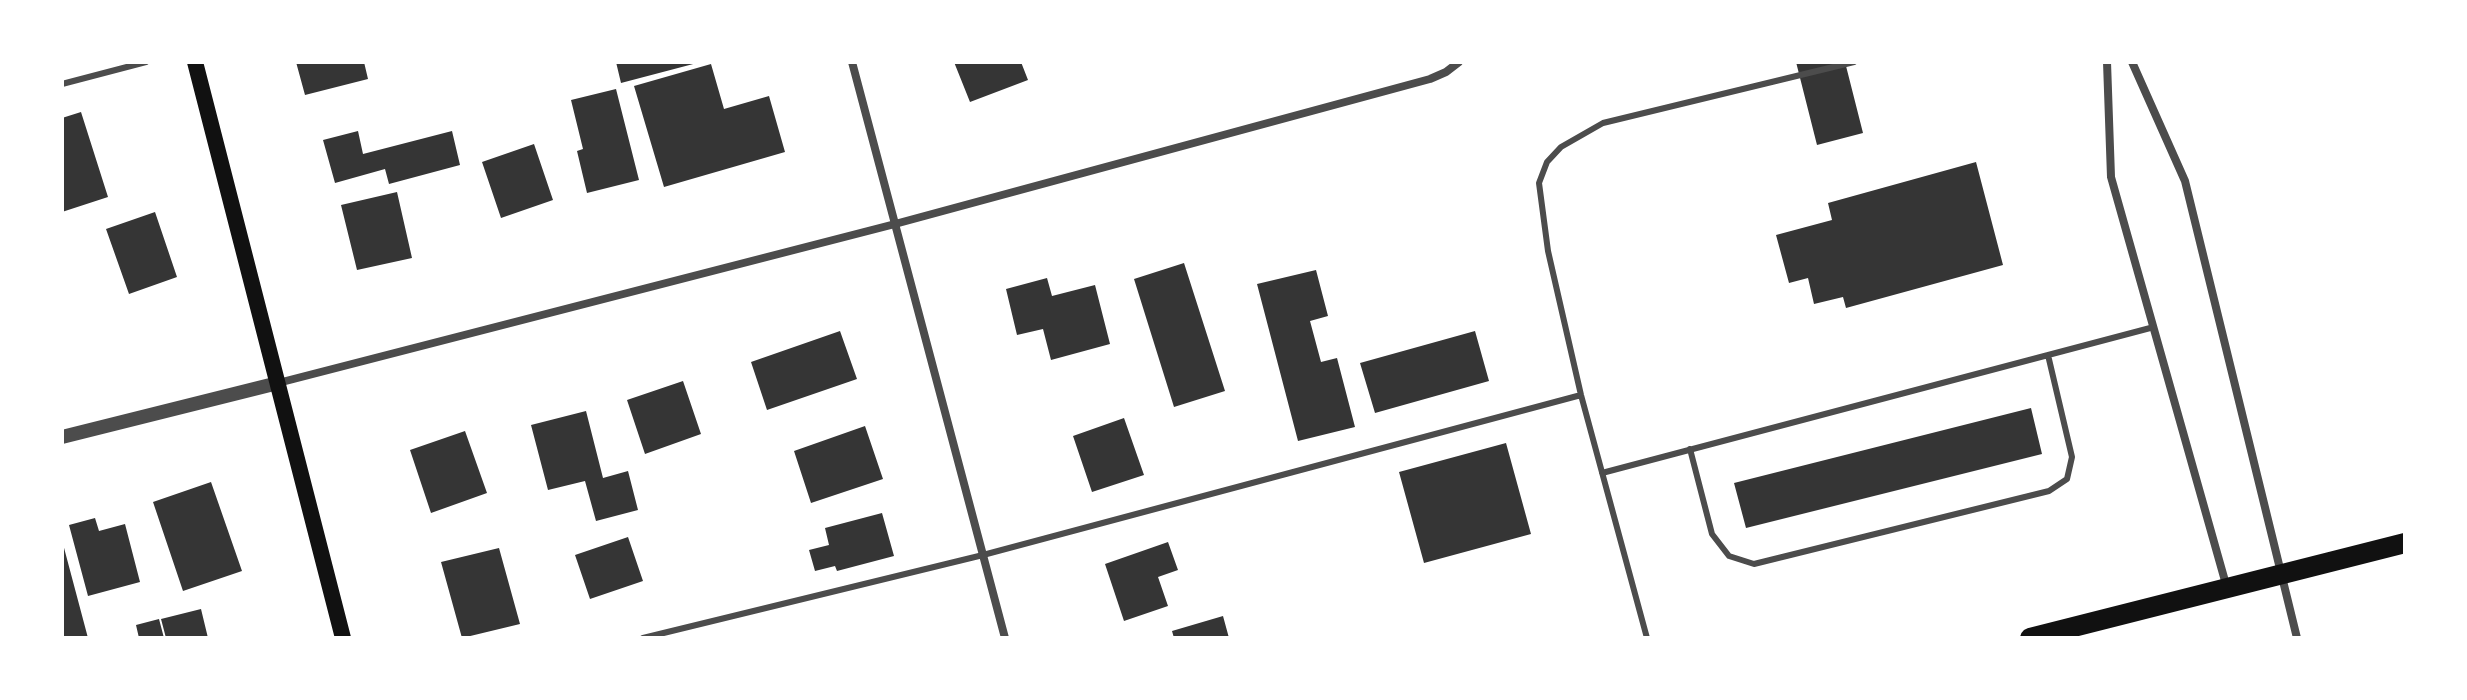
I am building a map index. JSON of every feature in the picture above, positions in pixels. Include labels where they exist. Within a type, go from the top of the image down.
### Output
[{"type":"main road","points":[[195,62],[343,638]]},
{"type":"main road","points":[[2030,638],[2405,543]]},
{"type":"street","points":[[852,62],[1005,638]]},
{"type":"street","points":[[62,437],[895,224],[1430,79],[1459,62]]},
{"type":"street","points":[[2107,62],[2111,177],[2227,588]]},
{"type":"street","points":[[2132,62],[2185,181],[2297,638]]},
{"type":"lane","points":[[62,84],[146,62]]},
{"type":"lane","points":[[1647,638],[1581,395],[1540,208],[1539,183],[1547,162],[1561,147],[1603,123],[1854,62]]},
{"type":"lane","points":[[1602,473],[2154,327]]},
{"type":"lane","points":[[1690,449],[1712,534],[1729,556],[1754,564],[2049,491],[2067,479],[2072,457],[2048,355]]},
{"type":"lane","points":[[643,638],[983,555],[1581,395]]},
{"type":"building","points":[[296,62],[364,62],[368,79],[305,95]]},
{"type":"building","points":[[616,62],[697,62],[697,63],[621,83]]},
{"type":"building","points":[[954,62],[1021,62],[1028,80],[970,102]]},
{"type":"building","points":[[1796,62],[1845,62],[1863,133],[1817,145]]},
{"type":"building","points":[[711,64],[724,109],[769,96],[785,152],[664,187],[634,86]]},
{"type":"building","points":[[616,89],[639,180],[587,193],[577,151],[583,149],[571,100]]},
{"type":"building","points":[[81,112],[108,197],[62,212],[62,118]]},
{"type":"building","points":[[358,131],[363,154],[452,131],[460,165],[389,184],[385,169],[335,183],[323,140]]},
{"type":"building","points":[[534,144],[553,200],[501,218],[482,162]]},
{"type":"building","points":[[1976,162],[2003,265],[1846,308],[1843,297],[1814,304],[1808,278],[1789,283],[1776,235],[1832,220],[1828,203]]},
{"type":"building","points":[[397,192],[412,258],[357,270],[341,205]]},
{"type":"building","points":[[155,212],[177,277],[129,294],[106,229]]},
{"type":"building","points":[[1184,263],[1225,391],[1174,407],[1134,279]]},
{"type":"building","points":[[1316,270],[1328,316],[1310,321],[1321,362],[1337,358],[1355,427],[1298,441],[1257,284]]},
{"type":"building","points":[[1047,278],[1052,296],[1095,285],[1110,344],[1051,360],[1043,329],[1017,335],[1006,289]]},
{"type":"building","points":[[840,331],[857,379],[767,410],[751,362]]},
{"type":"building","points":[[1475,331],[1489,381],[1375,413],[1360,363]]},
{"type":"building","points":[[683,381],[701,434],[645,454],[627,400]]},
{"type":"building","points":[[2031,408],[2042,454],[1746,528],[1734,483]]},
{"type":"building","points":[[586,411],[603,478],[628,471],[638,510],[596,521],[585,481],[548,490],[531,425]]},
{"type":"building","points":[[1124,418],[1144,475],[1092,492],[1073,436]]},
{"type":"building","points":[[865,426],[883,479],[811,503],[794,451]]},
{"type":"building","points":[[465,431],[487,493],[431,513],[410,450]]},
{"type":"building","points":[[1506,443],[1531,534],[1424,563],[1399,472]]},
{"type":"building","points":[[211,482],[242,571],[183,591],[153,502]]},
{"type":"building","points":[[882,513],[894,556],[837,571],[835,566],[815,571],[809,550],[829,545],[825,528]]},
{"type":"building","points":[[95,518],[99,531],[125,524],[140,582],[88,596],[69,525]]},
{"type":"building","points":[[628,537],[643,581],[590,599],[575,555]]},
{"type":"building","points":[[1168,542],[1178,570],[1158,577],[1168,606],[1124,621],[1105,564]]},
{"type":"building","points":[[63,544],[88,638],[62,638]]},
{"type":"building","points":[[499,548],[520,624],[462,638],[441,562]]},
{"type":"building","points":[[201,609],[208,638],[166,638],[161,619]]},
{"type":"building","points":[[1223,616],[1229,638],[1174,638],[1172,631]]},
{"type":"building","points":[[159,619],[164,638],[139,638],[136,625]]}]
